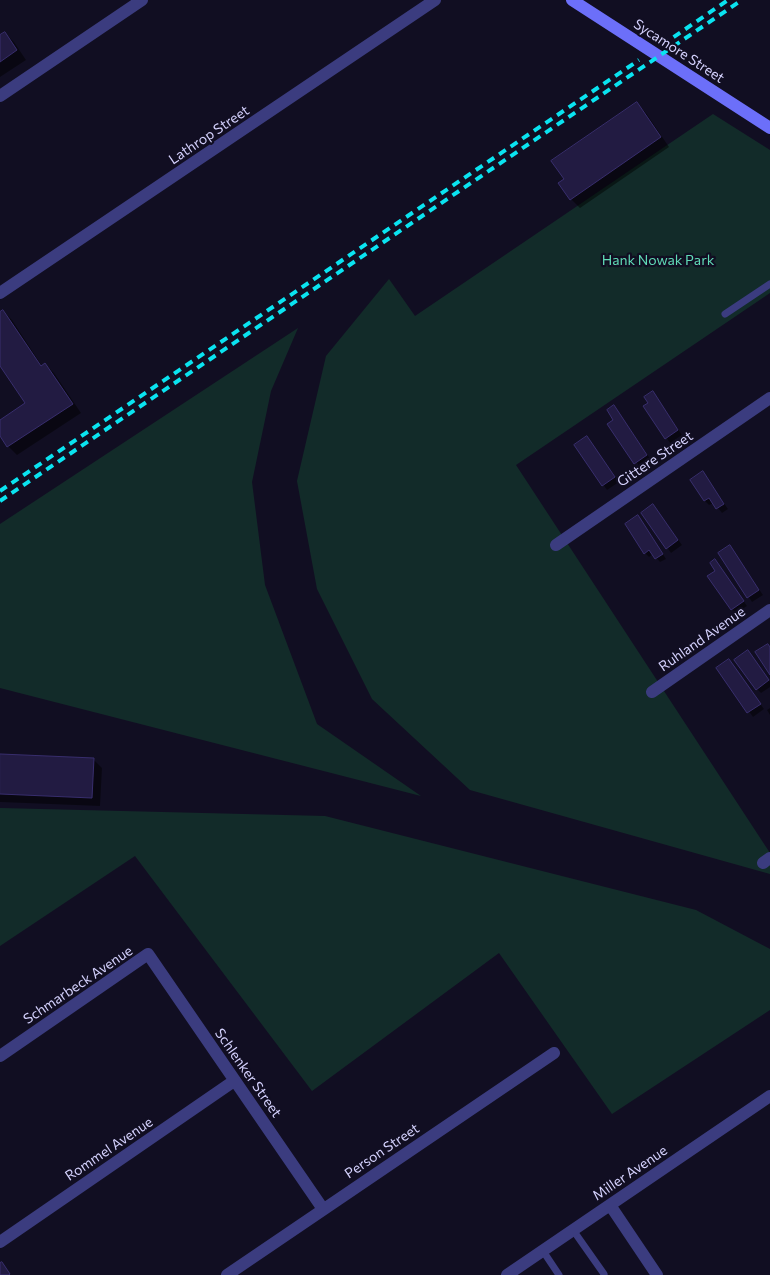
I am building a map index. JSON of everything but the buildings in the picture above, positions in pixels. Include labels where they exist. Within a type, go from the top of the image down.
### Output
[{"type":"street","points":[[0,96],[142,0]]},
{"type":"street","name":"Lathrop Street","points":[[0,293],[435,0]]},
{"type":"street","name":"Sycamore Street","points":[[572,0],[770,128]]},
{"type":"street","name":"Gittere Street","points":[[556,545],[770,398]]},
{"type":"street","name":"Ruhland Avenue","points":[[652,692],[770,610]]},
{"type":"street","name":"Schmarbeck Avenue","points":[[0,1056],[148,954]]},
{"type":"street","name":"Schlenker Street","points":[[148,954],[323,1209]]},
{"type":"street","name":"Person Street","points":[[227,1275],[554,1053]]},
{"type":"street","name":"Rommel Avenue","points":[[0,1242],[234,1081]]},
{"type":"street","name":"Miller Avenue","points":[[507,1275],[770,1096]]},
{"type":"street","points":[[610,1205],[657,1275]]},
{"type":"lane","points":[[725,314],[770,284]]},
{"type":"lane","points":[[573,1230],[604,1274]]},
{"type":"lane","points":[[543,1251],[559,1275]]},
{"type":"green space","name":"Hank Nowak Park","points":[[713,114],[770,150],[770,293],[516,465],[770,853],[770,874],[470,790],[372,699],[317,589],[297,481],[326,356],[389,279],[415,316]]},
{"type":"green space","points":[[298,328],[271,391],[252,482],[265,585],[317,724],[421,796],[0,688],[0,524]]},
{"type":"green space","points":[[0,808],[325,816],[696,910],[770,949],[770,1010],[612,1114],[499,953],[312,1091],[135,856],[0,946]]},
{"type":"railway","points":[[662,45],[728,0]]},
{"type":"railway","points":[[0,501],[742,0]]},
{"type":"railway","points":[[0,491],[639,60]]}]
